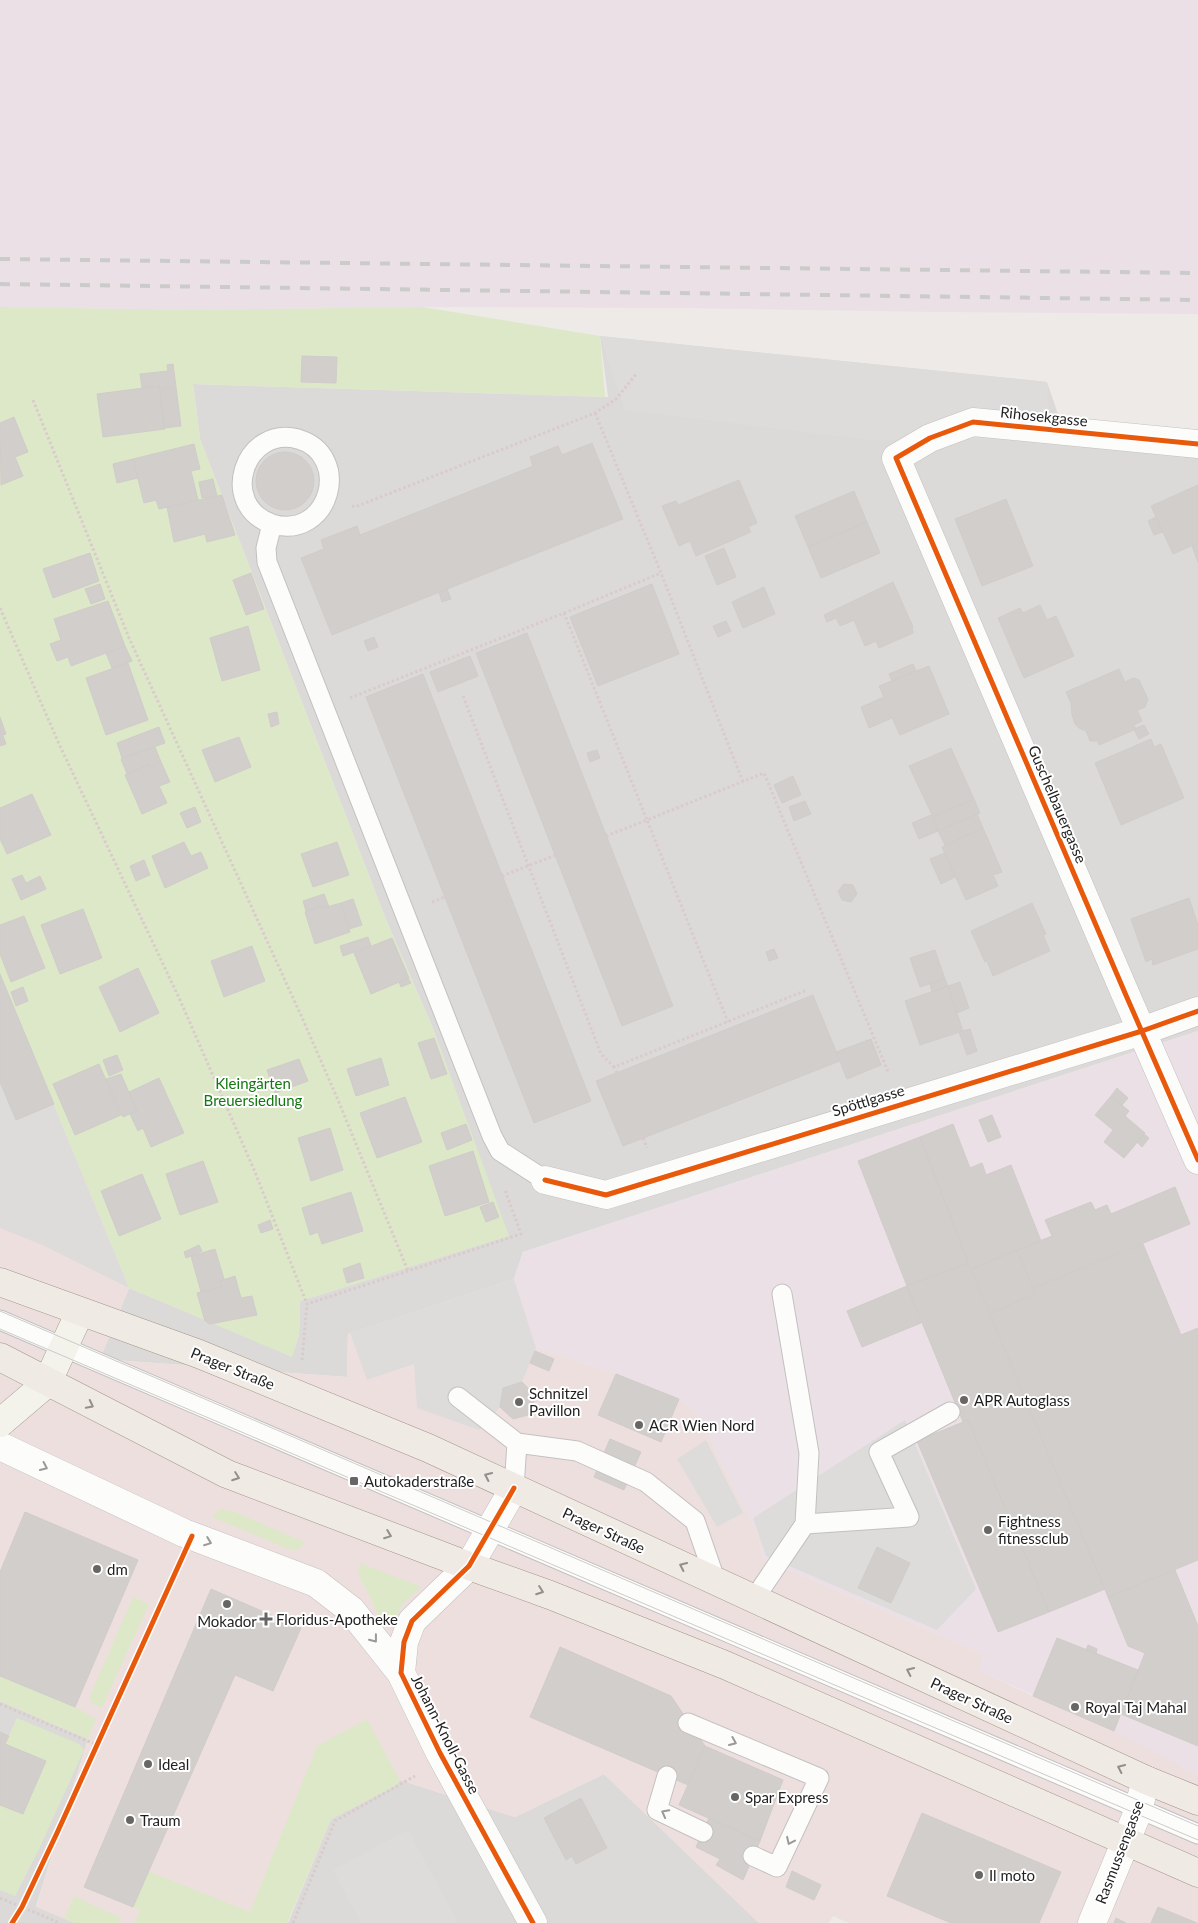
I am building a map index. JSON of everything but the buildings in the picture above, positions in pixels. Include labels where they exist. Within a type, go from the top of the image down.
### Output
[{"type":"main road","name":"Prager Straße","points":[[0,1282],[198,1354],[428,1448],[1146,1780],[1198,1801]]},
{"type":"main road","points":[[0,1357],[227,1474],[468,1566],[550,1595],[725,1664],[1198,1873]]},
{"type":"street","name":"Rihosekgasse","points":[[896,458],[930,438],[974,422],[1198,444]]},
{"type":"street","name":"Guschelbauergasse","points":[[896,458],[1198,1160]]},
{"type":"street","name":"Spöttlgasse","points":[[545,1180],[606,1195],[1142,1031],[1198,1011]]},
{"type":"street","points":[[0,1423],[47,1382],[80,1312]]},
{"type":"street","points":[[0,1446],[184,1533],[316,1583],[351,1610],[401,1673]]},
{"type":"street","name":"Johann-Knoll-Gasse","points":[[514,1488],[468,1566],[412,1621],[404,1642],[401,1673],[444,1760],[533,1923]]},
{"type":"street","name":"Rasmussengasse","points":[[1092,1923],[1138,1808],[1146,1780]]},
{"type":"lane","points":[[284,438],[298,439],[313,447],[325,460],[330,477],[329,494],[321,509],[308,521],[294,526],[272,524],[265,522],[254,513],[245,501],[242,487],[242,472],[248,459],[257,448],[270,441],[284,438]]},
{"type":"lane","points":[[272,524],[266,548],[267,562],[492,1136],[500,1151],[545,1180]]},
{"type":"lane","points":[[754,1599],[805,1524],[809,1453],[782,1294]]},
{"type":"lane","points":[[0,1320],[1198,1834]]},
{"type":"lane","points":[[458,1398],[517,1443],[577,1451],[646,1482],[695,1521],[716,1582]]},
{"type":"lane","points":[[805,1524],[909,1518],[879,1452],[950,1412]]},
{"type":"lane","points":[[514,1488],[517,1443]]},
{"type":"lane","points":[[688,1723],[819,1778],[778,1867],[753,1856]]},
{"type":"lane","points":[[666,1776],[657,1810],[703,1832]]},
{"type":"path","points":[[324,502],[355,507],[596,413],[616,400],[637,373]]},
{"type":"path","points":[[34,400],[129,638],[308,1030],[408,1271]]},
{"type":"path","points":[[596,413],[743,782]]},
{"type":"path","points":[[324,709],[661,574]]},
{"type":"path","points":[[0,608],[59,744],[180,1000],[255,1172],[307,1304],[302,1363]]},
{"type":"path","points":[[564,613],[728,1022]]},
{"type":"path","points":[[463,696],[601,1054],[614,1067],[617,1073]]},
{"type":"path","points":[[606,836],[764,773],[890,1077]]},
{"type":"path","points":[[502,876],[556,855]]},
{"type":"path","points":[[614,1067],[806,990]]},
{"type":"path","points":[[307,1304],[520,1234],[503,1184]]},
{"type":"path","points":[[0,1704],[96,1745]]},
{"type":"path","points":[[293,1923],[335,1821],[444,1760]]},
{"type":"path","points":[[0,1898],[60,1923]]},
{"type":"shaded area","points":[[0,0],[1198,0],[1198,314],[688,308],[422,307],[193,310],[0,307]]},
{"type":"shaded area","points":[[600,336],[1047,382],[1061,423],[1198,435],[1198,1031],[523,1252],[514,1279],[348,1334],[347,1377],[100,1359],[129,1288],[292,1356],[299,1335],[300,1301],[508,1236],[432,1026],[387,922],[200,439],[193,384],[608,397]]},
{"type":"shaded area","points":[[600,336],[1047,382],[1050,439],[871,440],[625,410]]},
{"type":"shaded area","points":[[0,974],[129,1288],[100,1359],[347,1377],[348,1334],[514,1279],[536,1348],[616,1374],[679,1399],[697,1414],[758,1535],[763,1559],[983,1654],[980,1671],[1033,1696],[1057,1638],[1138,1670],[1114,1730],[1198,1775],[1198,1923],[849,1923],[833,1916],[829,1923],[759,1923],[604,1774],[515,1817],[400,1780],[397,1785],[331,1819],[287,1923],[75,1923],[36,1907],[88,1739],[0,1701]]},
{"type":"shaded area","points":[[0,974],[129,1288],[42,1245],[0,1228]]},
{"type":"shaded area","points":[[1198,1031],[1198,1775],[1114,1731],[1137,1670],[1057,1638],[1034,1695],[979,1671],[983,1654],[763,1559],[758,1535],[697,1414],[679,1399],[616,1374],[536,1348],[514,1279],[523,1252]]},
{"type":"shaded area","points":[[514,1279],[536,1348],[522,1382],[503,1388],[500,1407],[479,1430],[417,1408],[414,1364],[367,1380],[350,1333]]},
{"type":"shaded area","points":[[905,1420],[976,1589],[937,1630],[766,1556],[753,1518]]},
{"type":"shaded area","points":[[706,1440],[743,1513],[717,1527],[677,1459]]},
{"type":"shaded area","points":[[0,1701],[88,1739],[36,1906],[75,1923],[0,1923]]},
{"type":"shaded area","points":[[604,1774],[759,1923],[288,1923],[331,1819],[397,1785],[400,1780],[515,1817]]},
{"type":"shaded area","points":[[408,1830],[458,1923],[361,1923],[333,1870]]},
{"type":"green space","name":"Kleingärten Breuersiedlung","points":[[0,307],[193,310],[422,307],[600,336],[605,397],[193,384],[200,439],[387,922],[432,1026],[509,1236],[300,1301],[299,1335],[292,1357],[129,1288],[0,974]]},
{"type":"green space","points":[[220,1509],[233,1511],[304,1542],[299,1550],[288,1549],[212,1517]]},
{"type":"green space","points":[[360,1563],[422,1587],[403,1605],[390,1627],[383,1625],[361,1579],[358,1572]]},
{"type":"green space","points":[[133,1597],[149,1604],[102,1708],[93,1704],[89,1698]]},
{"type":"green space","points":[[0,1676],[75,1707],[96,1719],[88,1739],[0,1701]]},
{"type":"green space","points":[[17,1718],[79,1744],[84,1750],[39,1849],[15,1896],[0,1890],[0,1805],[23,1814],[46,1761],[5,1744]]},
{"type":"green space","points":[[367,1719],[400,1780],[397,1785],[331,1819],[287,1923],[134,1923],[140,1911],[133,1907],[148,1871],[250,1912],[317,1746]]},
{"type":"green space","points":[[74,1896],[121,1918],[119,1923],[75,1923],[64,1919]]},
{"type":"tram line","points":[[0,1311],[1198,1826]]},
{"type":"tram line","points":[[0,1329],[1198,1840]]},
{"type":"railway","points":[[0,259],[1198,273]]},
{"type":"railway","points":[[0,284],[1198,300]]},
{"type":"cycle path","points":[[1198,444],[973,422],[930,438],[896,458],[1198,1160]]},
{"type":"cycle path","points":[[545,1180],[606,1195],[1142,1031],[1198,1011]]},
{"type":"cycle path","points":[[514,1488],[469,1566],[412,1621],[404,1642],[401,1673],[440,1753],[533,1923]]},
{"type":"cycle path","points":[[12,1923],[22,1907],[57,1833],[192,1536]]},
{"type":"place","name":"APR Autoglass","points":[[964,1400]]},
{"type":"place","name":"Schnitzel Pavillon","points":[[519,1402]]},
{"type":"place","name":"ACR Wien Nord","points":[[639,1425]]},
{"type":"place","name":"Autokaderstraße","points":[[354,1481]]},
{"type":"place","name":"Fightness fitnessclub","points":[[988,1530]]},
{"type":"place","name":"dm","points":[[97,1569]]},
{"type":"place","name":"Mokador","points":[[227,1604]]},
{"type":"place","name":"Floridus-Apotheke","points":[[266,1619]]},
{"type":"place","name":"Royal Taj Mahal","points":[[1075,1707]]},
{"type":"place","name":"Ideal","points":[[148,1764]]},
{"type":"place","name":"Spar Express","points":[[735,1797]]},
{"type":"place","name":"Traum","points":[[130,1820]]},
{"type":"place","name":"Il moto","points":[[979,1875]]}]
